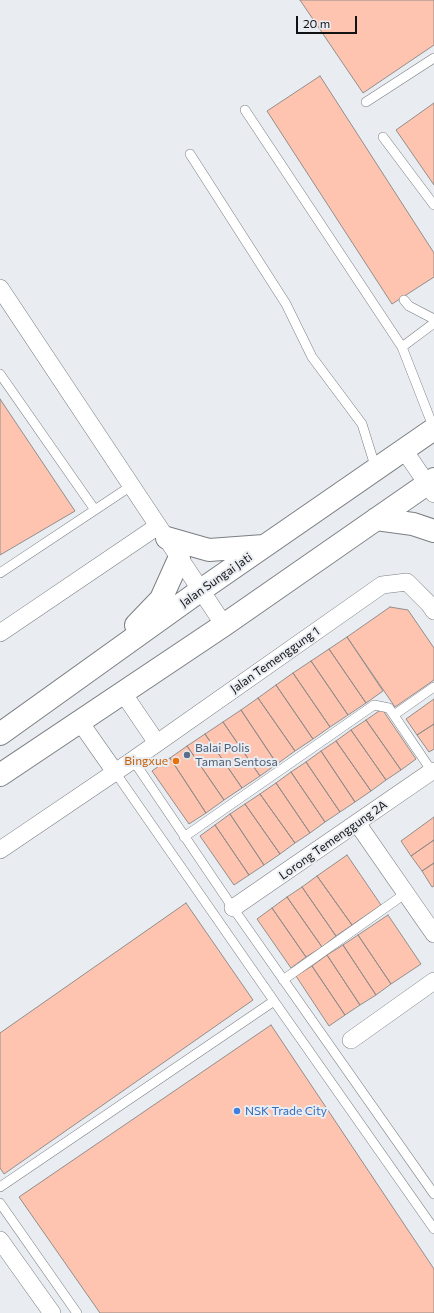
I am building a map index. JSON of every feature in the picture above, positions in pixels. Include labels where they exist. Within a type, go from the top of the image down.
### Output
[{"type":"main road","name":"Jalan Sungai Jati","points":[[0,734],[201,590],[434,429]]},
{"type":"main road","points":[[0,775],[224,625],[376,519],[432,485]]},
{"type":"main road","points":[[376,519],[412,524],[434,531]]},
{"type":"main road","points":[[162,532],[209,550],[264,546]]},
{"type":"main road","points":[[102,662],[161,599],[179,559]]},
{"type":"street","points":[[0,288],[224,625]]},
{"type":"street","points":[[404,450],[432,485]]},
{"type":"street","points":[[0,633],[162,532]]},
{"type":"street","name":"Jalan Temenggung 1","points":[[0,850],[133,760],[382,585],[407,582],[434,611]]},
{"type":"street","points":[[123,693],[157,743]]},
{"type":"street","points":[[80,722],[115,772]]},
{"type":"street","name":"Lorong Temenggung 2A","points":[[233,908],[433,773]]},
{"type":"street","points":[[357,823],[434,934]]},
{"type":"street","points":[[351,1040],[434,981]]},
{"type":"street","points":[[2,1247],[52,1313]]},
{"type":"lane","points":[[366,102],[434,58]]},
{"type":"lane","points":[[245,110],[402,347],[434,429]]},
{"type":"lane","points":[[383,137],[434,205]]},
{"type":"lane","points":[[190,154],[286,304],[312,357],[362,424],[376,469]]},
{"type":"lane","points":[[404,300],[409,306],[434,318]]},
{"type":"lane","points":[[402,347],[434,323]]},
{"type":"lane","points":[[0,374],[95,510]]},
{"type":"lane","points":[[0,573],[131,486]]},
{"type":"lane","points":[[394,715],[434,687]]},
{"type":"lane","points":[[184,837],[374,705],[389,708],[433,773]]},
{"type":"lane","points":[[133,760],[233,908],[434,1194]]},
{"type":"lane","points":[[115,772],[434,1229]]},
{"type":"lane","points":[[283,980],[406,893]]},
{"type":"lane","points":[[0,1187],[274,1001]]},
{"type":"lane","points":[[0,1203],[78,1313]]},
{"type":"building","points":[[300,0],[434,0],[434,45],[363,93]]},
{"type":"building","points":[[320,76],[434,253],[434,277],[392,304],[267,111]]},
{"type":"building","points":[[434,103],[434,185],[396,130]]},
{"type":"building","points":[[0,399],[75,511],[0,555]]},
{"type":"building","points":[[390,607],[408,610],[434,648],[434,680],[395,707],[347,637]]},
{"type":"building","points":[[347,637],[383,691],[366,703],[329,649]]},
{"type":"building","points":[[329,649],[366,703],[348,715],[311,661]]},
{"type":"building","points":[[311,661],[348,715],[330,727],[293,673]]},
{"type":"building","points":[[293,673],[330,727],[313,739],[276,685]]},
{"type":"building","points":[[276,685],[313,739],[295,751],[258,698]]},
{"type":"building","points":[[258,698],[295,751],[277,764],[241,710]]},
{"type":"building","points":[[434,699],[434,724],[417,735],[406,719]]},
{"type":"building","points":[[382,709],[416,759],[401,770],[366,720]]},
{"type":"building","points":[[241,710],[277,764],[260,776],[223,722]]},
{"type":"building","points":[[366,720],[401,770],[386,780],[351,730]]},
{"type":"building","points":[[223,722],[260,776],[242,788],[205,734]]},
{"type":"building","points":[[434,724],[434,749],[429,752],[417,735]]},
{"type":"building","points":[[351,730],[386,780],[371,791],[336,741]]},
{"type":"building","points":[[205,734],[242,788],[224,800],[187,746]]},
{"type":"building","points":[[336,741],[371,791],[355,802],[321,751]]},
{"type":"building","points":[[187,746],[224,800],[206,813],[170,758]]},
{"type":"building","points":[[321,751],[355,802],[340,812],[306,762]]},
{"type":"building","points":[[170,758],[206,813],[189,824],[152,771]]},
{"type":"building","points":[[306,762],[340,812],[325,822],[291,772]]},
{"type":"building","points":[[291,772],[325,822],[310,833],[276,783]]},
{"type":"building","points":[[276,783],[310,833],[295,843],[260,794]]},
{"type":"building","points":[[260,794],[295,843],[280,854],[245,804]]},
{"type":"building","points":[[245,804],[280,854],[264,865],[230,814]]},
{"type":"building","points":[[230,814],[264,865],[249,875],[215,825]]},
{"type":"building","points":[[434,817],[434,840],[411,856],[401,841]]},
{"type":"building","points":[[215,825],[249,875],[234,885],[200,836]]},
{"type":"building","points":[[434,840],[434,863],[422,871],[411,856]]},
{"type":"building","points":[[347,855],[381,905],[352,925],[317,876]]},
{"type":"building","points":[[434,863],[434,886],[432,887],[422,871]]},
{"type":"building","points":[[317,876],[352,925],[336,936],[302,887]]},
{"type":"building","points":[[302,887],[336,936],[322,947],[287,897]]},
{"type":"building","points":[[287,897],[322,947],[306,957],[272,908]]},
{"type":"building","points":[[186,903],[253,1000],[4,1174],[0,1168],[0,1033]]},
{"type":"building","points":[[272,908],[306,957],[291,968],[257,919]]},
{"type":"building","points":[[388,915],[421,964],[391,984],[358,935]]},
{"type":"building","points":[[358,935],[391,984],[376,995],[343,945]]},
{"type":"building","points":[[343,945],[376,995],[360,1005],[327,955]]},
{"type":"building","points":[[327,955],[360,1005],[345,1015],[312,966]]},
{"type":"building","points":[[312,966],[345,1015],[329,1026],[296,976]]},
{"type":"building","name":"NSK Trade City","points":[[271,1025],[434,1269],[434,1313],[100,1313],[19,1197]]},
{"type":"place","name":"Balai Polis Taman Sentosa","points":[[187,755]]},
{"type":"place","name":"Bingxue","points":[[176,761]]},
{"type":"place","name":"NSK Trade City","points":[[237,1111]]}]
